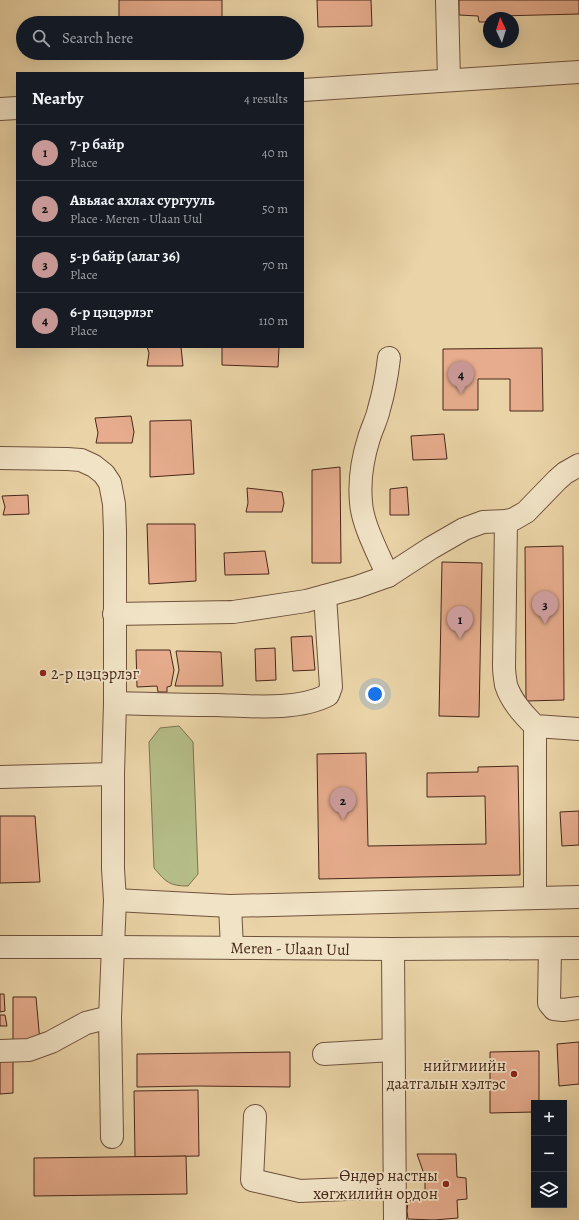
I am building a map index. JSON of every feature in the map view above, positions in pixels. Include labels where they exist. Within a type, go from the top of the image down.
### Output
[{"type":"street","points":[[447,0],[449,80]]},
{"type":"street","points":[[304,90],[579,72]]},
{"type":"street","points":[[0,110],[16,108]]},
{"type":"street","points":[[388,576],[367,526],[360,502],[365,456],[379,410],[389,358]]},
{"type":"street","points":[[0,458],[81,460],[94,466],[104,474],[110,483],[114,504],[115,703],[112,774],[113,869],[115,900],[110,1017],[112,1137]]},
{"type":"street","points":[[114,614],[233,612],[306,601],[357,587],[388,576],[464,529],[483,522],[506,521],[514,519],[526,512],[565,473],[579,465]]},
{"type":"street","points":[[506,521],[504,666],[506,684],[513,700],[523,714],[535,726],[579,729]]},
{"type":"street","points":[[115,703],[269,706],[302,703],[321,699],[328,695],[331,687],[325,596]]},
{"type":"street","points":[[535,726],[535,897]]},
{"type":"street","points":[[0,777],[112,774]]},
{"type":"street","points":[[115,900],[230,906],[579,896]]},
{"type":"street","points":[[230,906],[232,948]]},
{"type":"street","name":"Meren - Ulaan Uul","points":[[0,947],[393,949],[579,948]]},
{"type":"street","points":[[393,949],[395,1220]]},
{"type":"street","points":[[550,949],[549,1003],[554,1009],[563,1010],[579,1008]]},
{"type":"street","points":[[0,1052],[30,1050],[52,1042],[86,1023],[110,1017]]},
{"type":"street","points":[[324,1054],[394,1050]]},
{"type":"street","points":[[255,1116],[252,1180],[300,1191],[394,1187]]},
{"type":"green space","points":[[179,726],[193,742],[198,874],[188,886],[176,885],[168,882],[154,868],[149,742],[160,728]]},
{"type":"building","points":[[119,0],[222,0],[222,16],[119,16]]},
{"type":"building","points":[[317,0],[371,0],[372,26],[318,27]]},
{"type":"building","points":[[459,0],[579,0],[579,14],[519,16],[519,12],[483,12],[483,22],[479,22],[478,16],[459,15]]},
{"type":"building","points":[[147,348],[181,348],[183,366],[147,366],[149,353]]},
{"type":"building","points":[[222,348],[279,348],[278,367],[222,365]]},
{"type":"building","points":[[542,348],[543,411],[510,411],[510,379],[478,379],[478,410],[443,410],[443,349]]},
{"type":"building","points":[[131,416],[134,432],[132,443],[96,443],[98,433],[95,418]]},
{"type":"building","points":[[191,420],[194,474],[150,477],[150,421]]},
{"type":"building","points":[[444,434],[447,459],[413,460],[411,436]]},
{"type":"building","points":[[340,467],[341,563],[312,563],[312,470]]},
{"type":"building","points":[[407,487],[409,515],[390,515],[390,489]]},
{"type":"building","points":[[247,488],[282,492],[284,503],[282,512],[246,512],[248,503]]},
{"type":"building","points":[[28,495],[29,514],[3,515],[5,507],[2,496]]},
{"type":"building","points":[[147,524],[195,524],[196,581],[149,584]]},
{"type":"building","points":[[563,546],[564,700],[526,701],[525,547]]},
{"type":"building","points":[[265,551],[269,574],[225,575],[224,553]]},
{"type":"building","points":[[442,562],[482,563],[479,717],[439,716]]},
{"type":"building","points":[[312,636],[315,670],[293,671],[291,637]]},
{"type":"building","points":[[275,648],[276,680],[256,681],[255,649]]},
{"type":"building","points":[[136,650],[170,650],[174,670],[171,686],[167,687],[167,692],[158,692],[157,686],[137,687]]},
{"type":"building","points":[[176,651],[221,652],[223,686],[175,686],[179,670]]},
{"type":"building","points":[[366,753],[368,846],[486,844],[485,796],[427,797],[427,773],[478,772],[478,767],[518,766],[520,875],[319,879],[317,754]]},
{"type":"building","points":[[579,811],[579,845],[562,846],[560,812]]},
{"type":"building","points":[[0,816],[35,816],[40,882],[0,883]]},
{"type":"building","points":[[0,994],[4,994],[5,1011],[0,1012]]},
{"type":"building","points":[[13,997],[36,997],[40,1042],[13,1042]]},
{"type":"building","points":[[0,1015],[5,1015],[7,1026],[0,1026]]},
{"type":"building","points":[[579,1042],[579,1084],[559,1086],[557,1044]]},
{"type":"building","name":"нийгмиийн даатгалын хэлтэс","points":[[539,1051],[539,1100],[531,1100],[531,1112],[490,1113],[490,1052]]},
{"type":"building","points":[[290,1052],[290,1087],[137,1087],[137,1054]]},
{"type":"building","points":[[0,1058],[13,1058],[13,1093],[0,1094]]},
{"type":"building","points":[[198,1090],[199,1156],[135,1157],[134,1091]]},
{"type":"building","name":"Өндөр настны хөгжилийн ордон","points":[[417,1154],[456,1154],[457,1177],[466,1178],[467,1199],[457,1200],[458,1218],[434,1220],[408,1219],[408,1202],[415,1198],[421,1197],[425,1190],[425,1177]]},
{"type":"building","points":[[186,1156],[187,1194],[34,1196],[34,1158]]},
{"type":"place","name":"6-р цэцэрлэг","points":[[461,394]]},
{"type":"place","name":"5-р байр (алаг 36)","points":[[545,624]]},
{"type":"place","name":"7-р байр","points":[[460,639]]},
{"type":"place","name":"2-р цэцэрлэг","points":[[43,673]]},
{"type":"place","name":"Авьяас ахлах сургууль","points":[[343,820]]},
{"type":"place","name":"нийгмиийн даатгалын хэлтэс","points":[[514,1074]]},
{"type":"place","name":"Өндөр настны хөгжилийн ордон","points":[[446,1184]]}]
